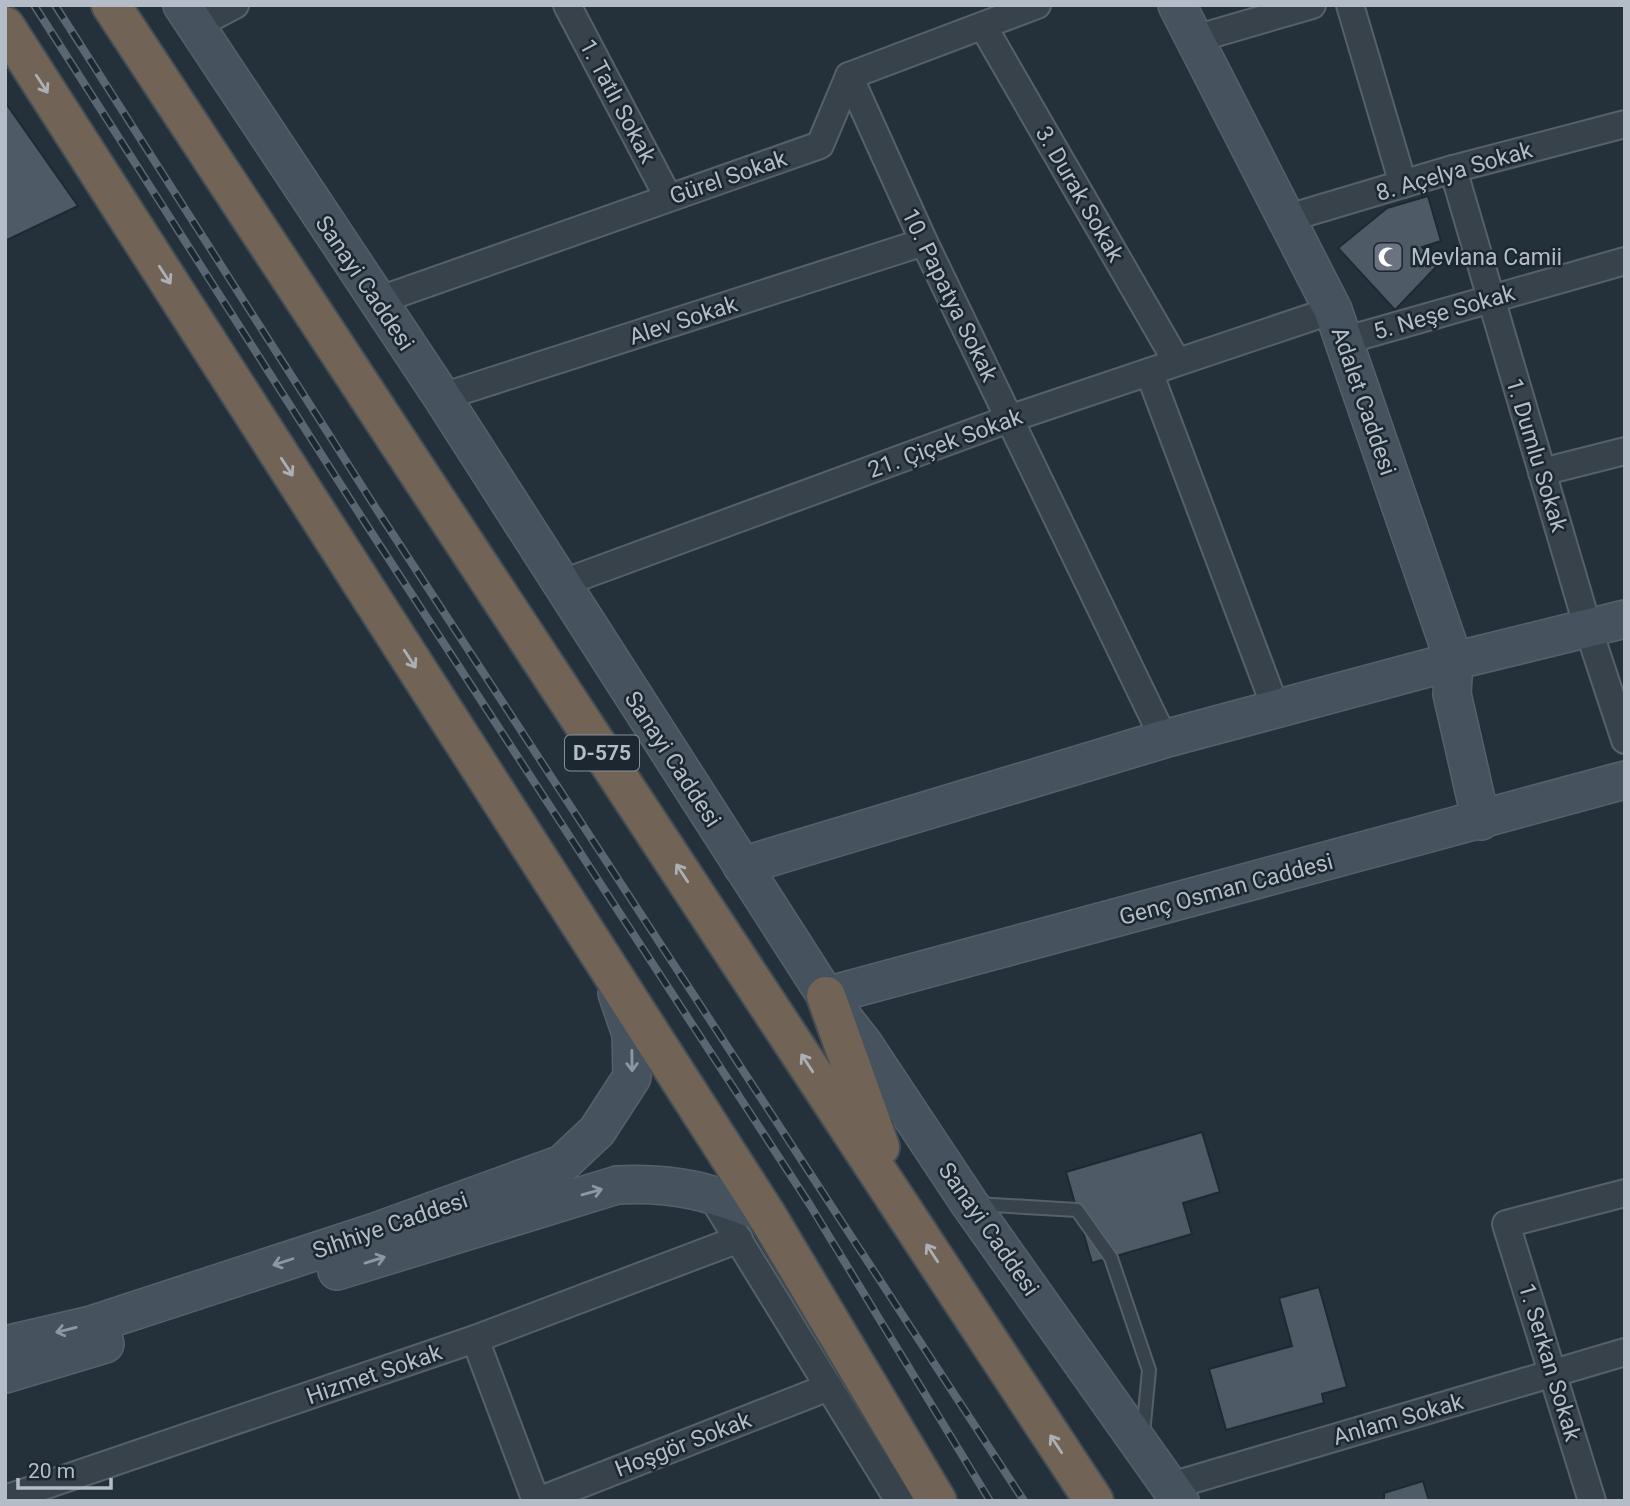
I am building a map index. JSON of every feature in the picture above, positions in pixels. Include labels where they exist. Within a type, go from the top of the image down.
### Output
[{"type":"highway","name":"D-575","points":[[111,5],[1094,1501]]},
{"type":"highway","points":[[5,26],[610,972],[752,1226],[937,1501]]},
{"type":"highway","points":[[826,996],[899,1202]]},
{"type":"street","points":[[188,16],[234,5]]},
{"type":"street","name":"1. Tatlı Sokak","points":[[567,5],[668,197]]},
{"type":"street","points":[[849,76],[1037,5]]},
{"type":"street","name":"Adalet Caddesi","points":[[1177,5],[1338,325],[1454,661],[1452,694],[1481,821]]},
{"type":"street","points":[[1195,39],[1312,5]]},
{"type":"street","points":[[1350,5],[1403,184]]},
{"type":"street","name":"Sanayi Caddesi","points":[[188,16],[442,397],[826,996],[863,1043],[969,1203],[1176,1493]]},
{"type":"street","name":"3. Durak Sokak","points":[[983,26],[1177,362]]},
{"type":"street","name":"Gürel Sokak","points":[[377,301],[820,145],[849,76]]},
{"type":"street","name":"10. Papatya Sokak","points":[[849,76],[923,242],[1164,739]]},
{"type":"street","name":"8. Açelya Sokak","points":[[1285,219],[1453,169],[1625,124]]},
{"type":"street","name":"1. Dumlu Sokak","points":[[1453,169],[1588,628],[1625,740]]},
{"type":"street","name":"Alev Sokak","points":[[442,397],[923,242]]},
{"type":"street","name":"5. Neşe Sokak","points":[[1338,325],[1491,299],[1625,261]]},
{"type":"street","name":"21. Çiçek Sokak","points":[[560,584],[1009,419],[1177,362],[1338,325]]},
{"type":"street","points":[[1149,372],[1276,709]]},
{"type":"street","points":[[1542,471],[1625,451]]},
{"type":"street","points":[[742,866],[1164,739],[1454,661],[1625,619]]},
{"type":"street","name":"Genç Osman Caddesi","points":[[826,996],[1481,821],[1625,779]]},
{"type":"street","name":"Sıhhiye Caddesi","points":[[5,1345],[91,1325],[375,1232],[562,1164],[597,1131],[632,1077],[631,1034],[610,972]]},
{"type":"street","name":"Sıhhiye Caddesi","points":[[5,1374],[617,1185],[657,1183],[709,1192],[752,1226]]},
{"type":"street","name":"1. Serkan Sokak","points":[[1592,1501],[1506,1224],[1625,1193]]},
{"type":"street","points":[[752,1226],[829,1387],[899,1501]]},
{"type":"street","name":"Hizmet Sokak","points":[[5,1499],[475,1339],[752,1226]]},
{"type":"street","points":[[475,1339],[537,1501]]},
{"type":"street","name":"Anlam Sokak","points":[[1176,1493],[1625,1352]]},
{"type":"street","name":"Hoşgör Sokak","points":[[537,1501],[829,1387]]},
{"type":"lane","points":[[969,1203],[1077,1210],[1111,1258],[1149,1370],[1142,1445]]},
{"type":"building","points":[[5,102],[78,206],[5,241]]},
{"type":"building","name":"Mevlana Camii","points":[[1428,196],[1441,241],[1422,247],[1437,266],[1395,310],[1338,248],[1387,208]]},
{"type":"building","points":[[1202,1132],[1220,1192],[1183,1203],[1192,1234],[1092,1263],[1066,1172]]},
{"type":"building","points":[[1319,1287],[1347,1387],[1322,1394],[1324,1403],[1226,1430],[1209,1369],[1292,1346],[1279,1298]]},
{"type":"building","points":[[1423,1481],[1429,1501],[1384,1501],[1384,1493]]},
{"type":"railway","points":[[34,5],[364,521],[810,1205],[990,1501]]},
{"type":"railway","points":[[55,5],[379,513],[1024,1501]]},
{"type":"place","name":"Mevlana Camii","points":[[1388,257]]}]
